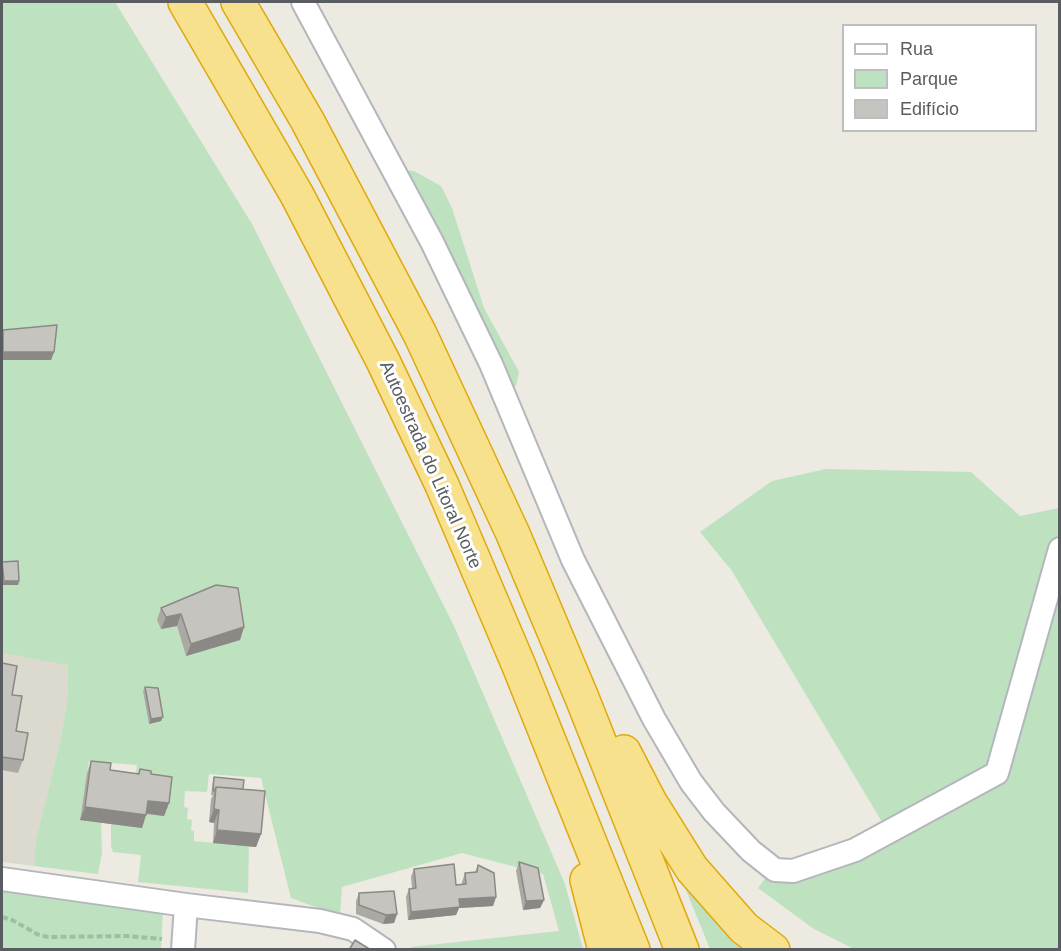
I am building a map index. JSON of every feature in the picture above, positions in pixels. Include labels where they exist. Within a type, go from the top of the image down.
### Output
[{"type":"highway","name":"Autoestrada do Litoral Norte","points":[[185,2],[297,195],[383,361],[446,496],[519,666],[633,950]]},
{"type":"highway","points":[[238,2],[307,120],[420,334],[513,534],[582,698],[682,950]]},
{"type":"highway","points":[[582,698],[598,699],[650,802],[692,869],[744,928],[773,950]]},
{"type":"highway","points":[[594,850],[583,864],[605,950]]},
{"type":"street","points":[[303,2],[432,242],[491,364],[573,560],[654,720],[691,782],[714,812],[751,851],[775,870],[793,871],[855,850],[998,773],[1059,549]]},
{"type":"street","points":[[2,879],[320,921],[353,929],[384,950]]},
{"type":"street","points":[[183,950],[186,905]]},
{"type":"path","points":[[2,917],[48,937],[127,936],[162,939]]},
{"type":"shaded area","points":[[2,611],[69,665],[67,702],[60,742],[36,839],[34,866],[2,862]]},
{"type":"green space","points":[[2,2],[115,2],[252,224],[454,626],[565,884],[583,949],[412,949],[411,947],[559,931],[543,874],[462,853],[342,887],[340,916],[291,898],[261,778],[209,774],[207,792],[185,791],[184,807],[188,808],[187,819],[192,820],[191,830],[194,831],[194,841],[249,846],[248,893],[138,882],[141,855],[113,852],[111,846],[111,823],[135,782],[137,765],[89,761],[80,819],[101,822],[102,853],[98,874],[34,866],[36,839],[60,742],[67,702],[68,665],[2,653],[2,360],[51,360],[2,338]],"holes":[[[233,601],[239,640],[186,656],[177,626],[161,629]]]},
{"type":"green space","points":[[400,170],[414,171],[441,186],[452,208],[484,308],[519,372],[516,386],[508,390]]},
{"type":"green space","points":[[826,469],[971,472],[1020,516],[1059,508],[1059,949],[854,949],[814,929],[758,888],[767,876],[885,827],[732,571],[700,532],[772,481]]},
{"type":"green space","points":[[679,873],[763,949],[710,949]]},
{"type":"green space","points":[[2,889],[163,909],[161,949],[2,950]]},
{"type":"building","points":[[57,325],[54,352],[3,352],[3,330]]},
{"type":"building","points":[[18,561],[19,581],[4,581],[2,562]]},
{"type":"building","points":[[216,585],[238,588],[244,627],[191,644],[181,614],[166,617],[161,608]]},
{"type":"building","points":[[2,663],[17,666],[12,695],[22,696],[16,731],[28,733],[23,760],[2,757]]},
{"type":"building","points":[[145,687],[158,688],[163,717],[151,719]]},
{"type":"building","points":[[91,761],[111,763],[110,770],[139,774],[140,769],[151,771],[151,774],[172,777],[169,803],[148,801],[146,815],[85,807]]},
{"type":"building","points":[[214,777],[244,780],[243,789],[216,787],[214,791]]},
{"type":"building","points":[[216,787],[265,791],[261,834],[217,830],[219,810],[214,809]]},
{"type":"building","points":[[519,862],[538,868],[544,900],[526,901]]},
{"type":"building","points":[[454,864],[456,885],[466,884],[465,873],[477,872],[478,865],[494,873],[496,897],[459,899],[460,907],[411,912],[409,889],[416,888],[414,869]]},
{"type":"building","points":[[394,891],[397,914],[386,915],[359,905],[359,893]]},
{"type":"building","points":[[355,940],[371,950],[349,950]]}]
